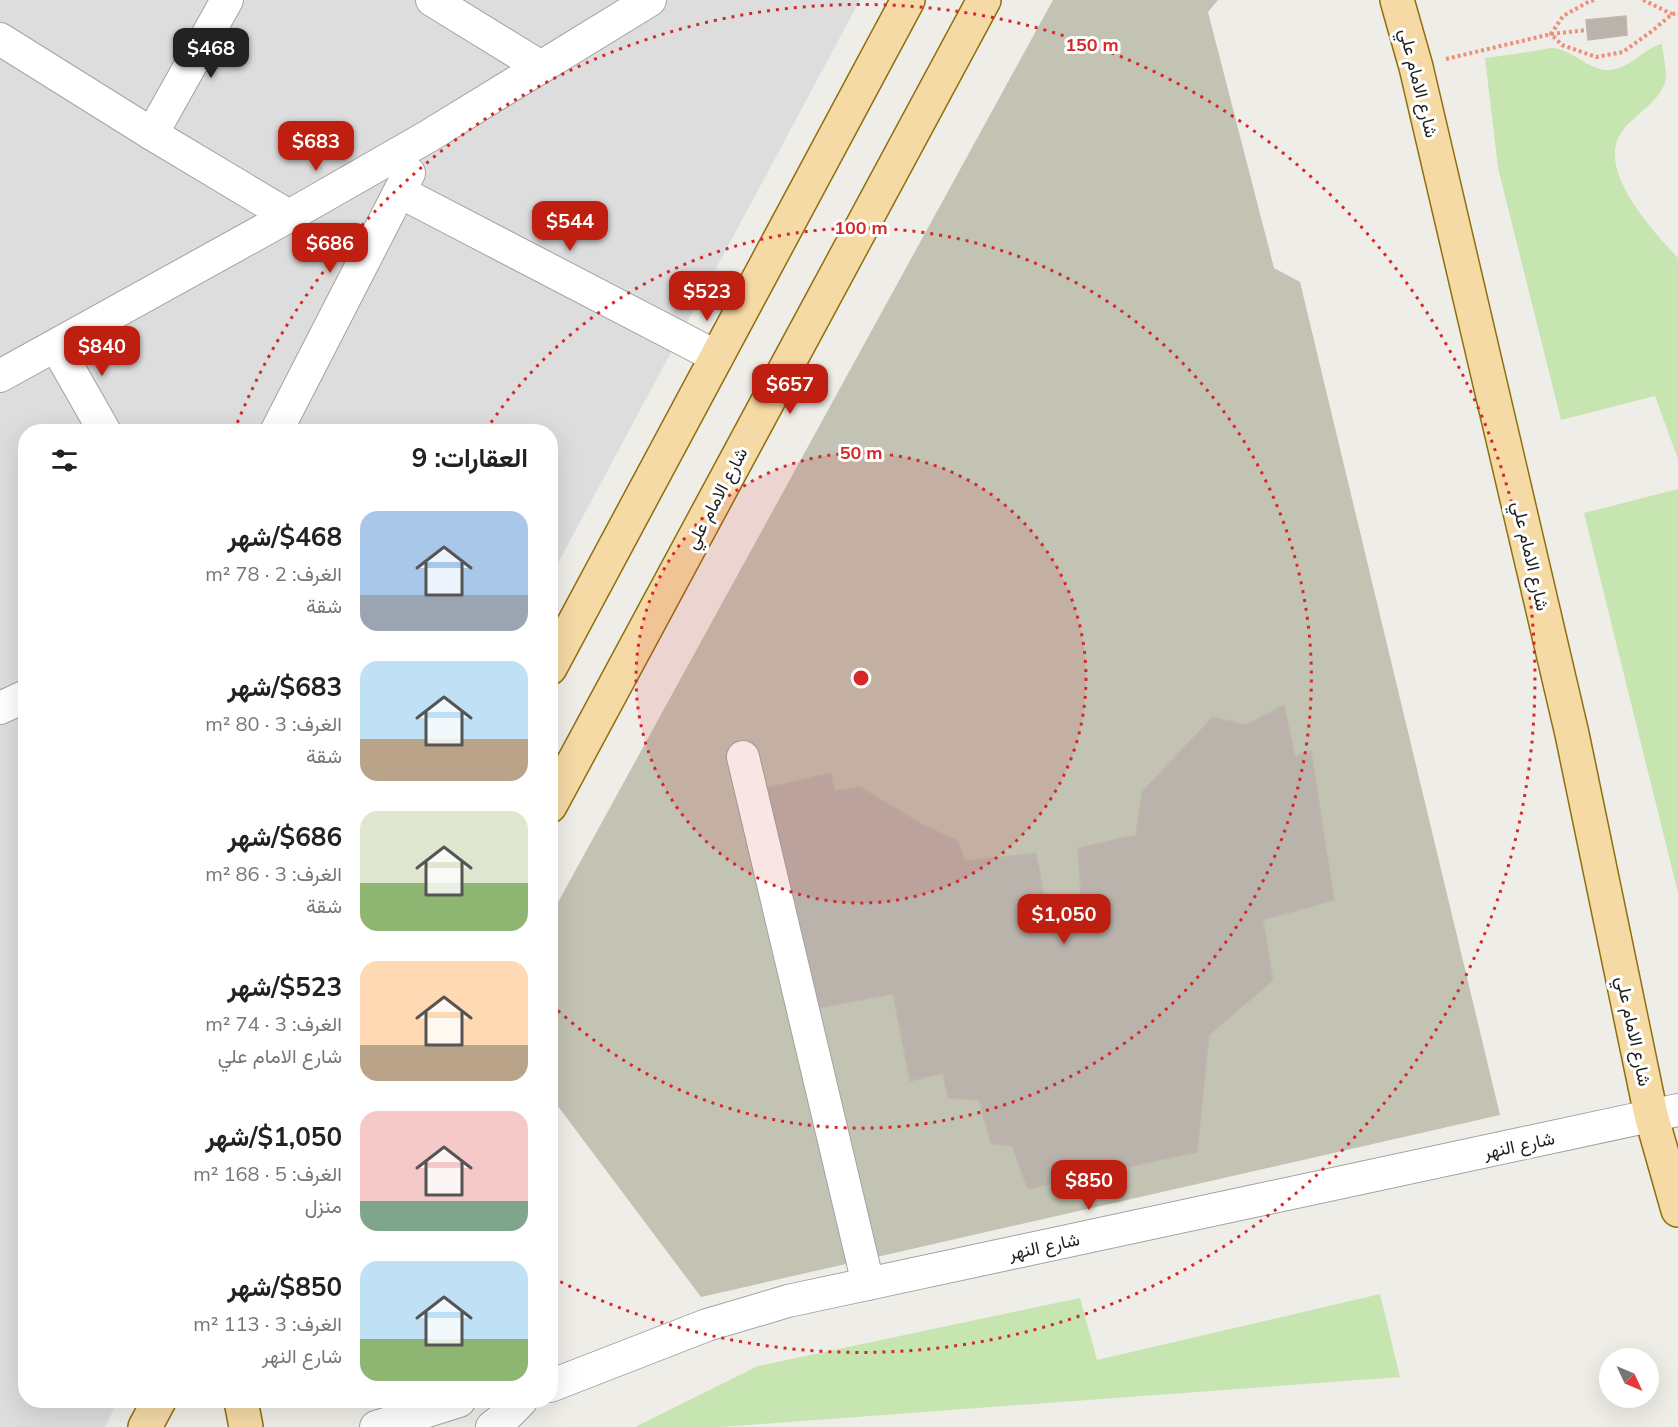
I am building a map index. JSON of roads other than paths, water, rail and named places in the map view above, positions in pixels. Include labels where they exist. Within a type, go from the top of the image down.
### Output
[{"type":"main road","points":[[558,653],[908,0]]},
{"type":"main road","name":"شارع الامام علي","points":[[558,791],[984,0]]},
{"type":"main road","name":"شارع الامام علي","points":[[1397,0],[1416,66],[1572,734],[1665,1113],[1678,1210]]},
{"type":"main road","points":[[145,1427],[155,1408]]},
{"type":"main road","points":[[242,1408],[246,1427]]},
{"type":"street","points":[[152,134],[227,0]]},
{"type":"street","points":[[0,376],[427,137],[650,0]]},
{"type":"street","points":[[445,3],[540,67]]},
{"type":"street","points":[[0,39],[289,216]]},
{"type":"street","points":[[280,424],[427,137]]},
{"type":"street","points":[[400,192],[717,357]]},
{"type":"street","points":[[56,346],[100,424]]},
{"type":"street","points":[[0,708],[18,700]]},
{"type":"street","points":[[743,757],[868,1284]]},
{"type":"street","name":"شارع النهر","points":[[558,1383],[707,1325],[788,1301],[1665,1113]]},
{"type":"street","points":[[376,1427],[437,1408]]},
{"type":"street","points":[[492,1427],[513,1408]]}]
